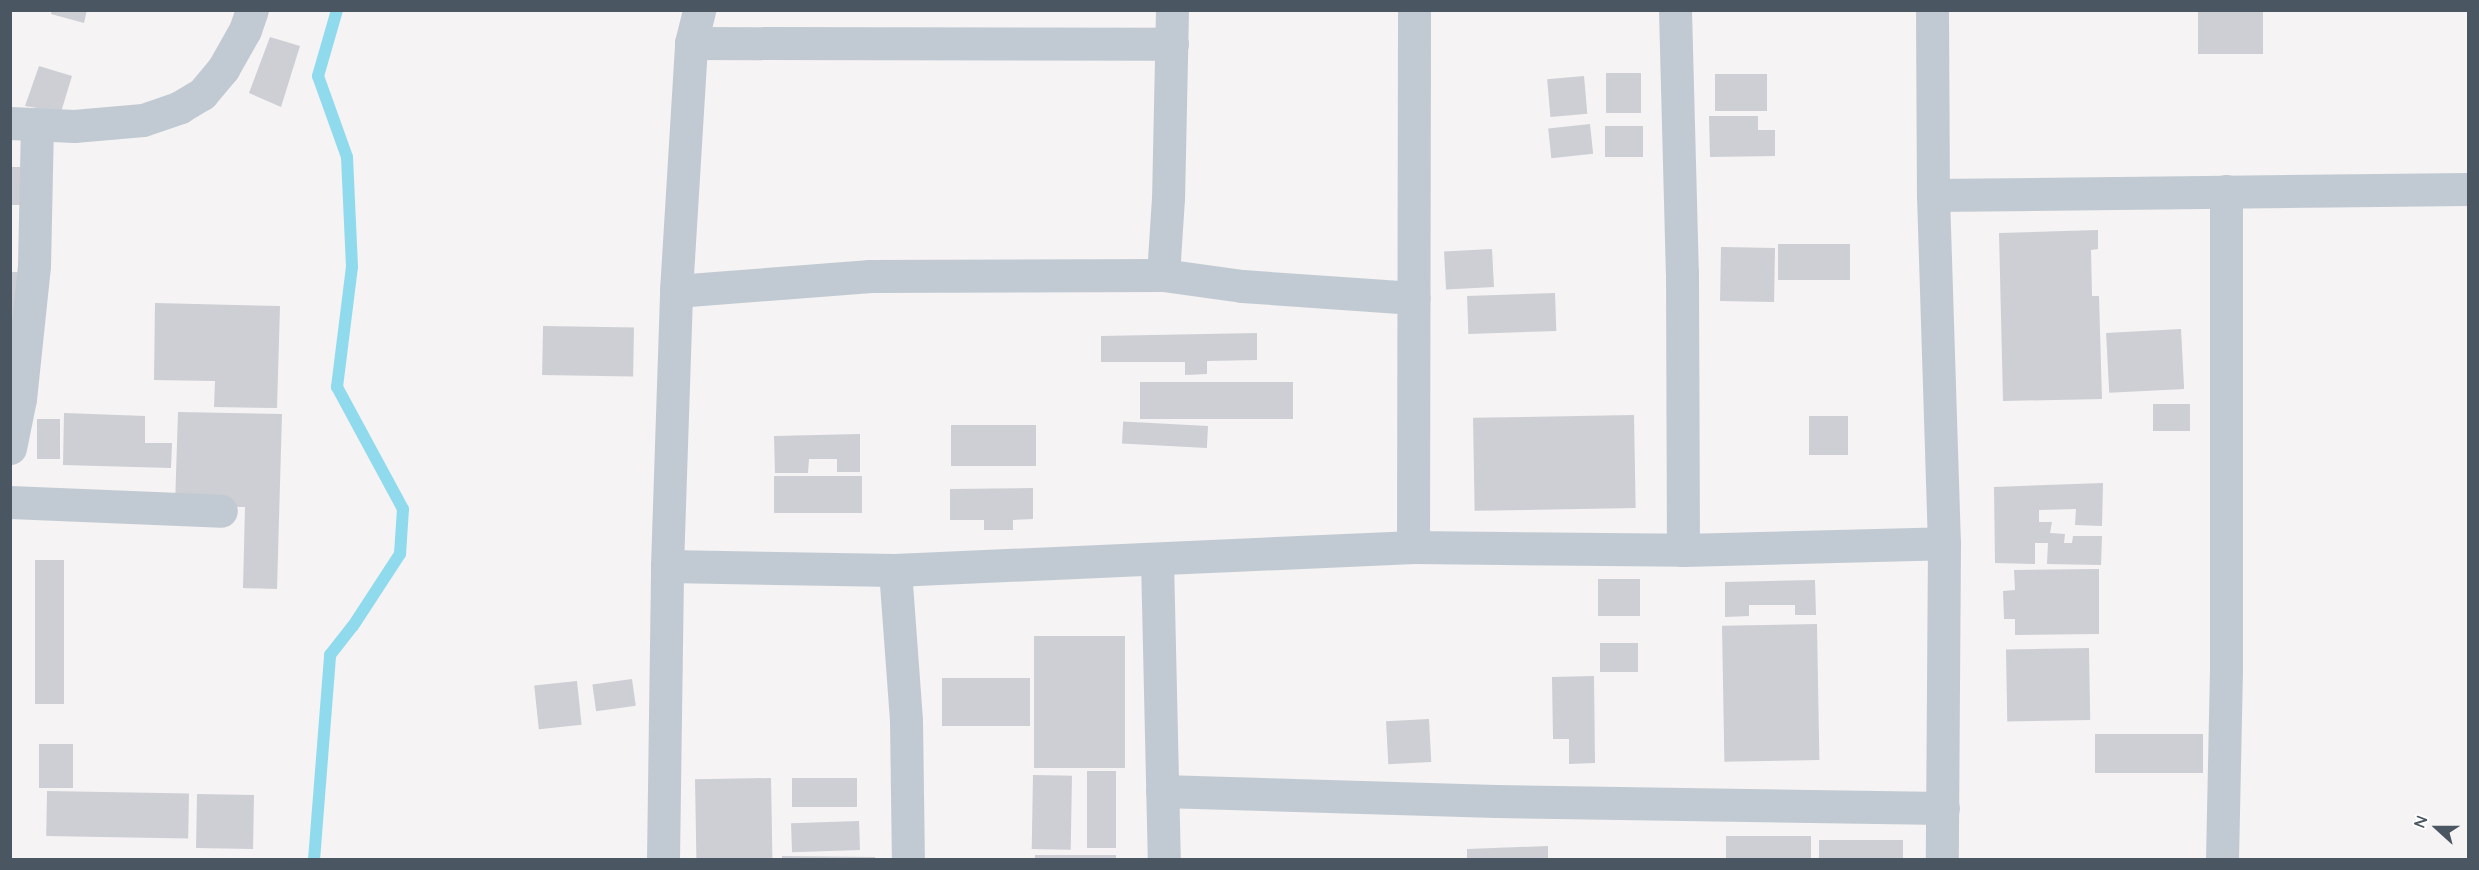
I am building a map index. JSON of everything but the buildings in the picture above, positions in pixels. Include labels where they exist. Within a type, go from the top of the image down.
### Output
[{"type":"street","points":[[10,448],[20,399],[34,266],[24,124],[74,126],[143,120],[180,106],[202,94],[224,69],[245,30],[252,10]]},
{"type":"street","points":[[663,860],[667,566],[676,291],[691,43],[699,10]]},
{"type":"street","points":[[1163,275],[1172,10]]},
{"type":"street","points":[[1413,547],[1414,10]]},
{"type":"street","points":[[1675,10],[1682,273],[1683,550]]},
{"type":"street","points":[[1932,10],[1933,195],[1944,543],[1942,860]]},
{"type":"street","points":[[691,43],[1172,44]]},
{"type":"street","points":[[1933,195],[2469,189]]},
{"type":"street","points":[[2222,860],[2226,668],[2226,191]]},
{"type":"street","points":[[676,291],[870,276],[1163,275],[1242,286],[1414,298]]},
{"type":"street","points":[[10,502],[221,511]]},
{"type":"street","points":[[667,566],[895,570],[1413,547],[1683,550],[1944,543]]},
{"type":"street","points":[[1157,559],[1164,860]]},
{"type":"street","points":[[895,570],[906,721],[908,860]]},
{"type":"street","points":[[1162,791],[1508,801],[1943,808]]},
{"type":"waterway","points":[[314,860],[330,655],[353,626],[400,554],[403,509],[337,387],[352,267],[347,157],[318,76],[337,10]]}]
